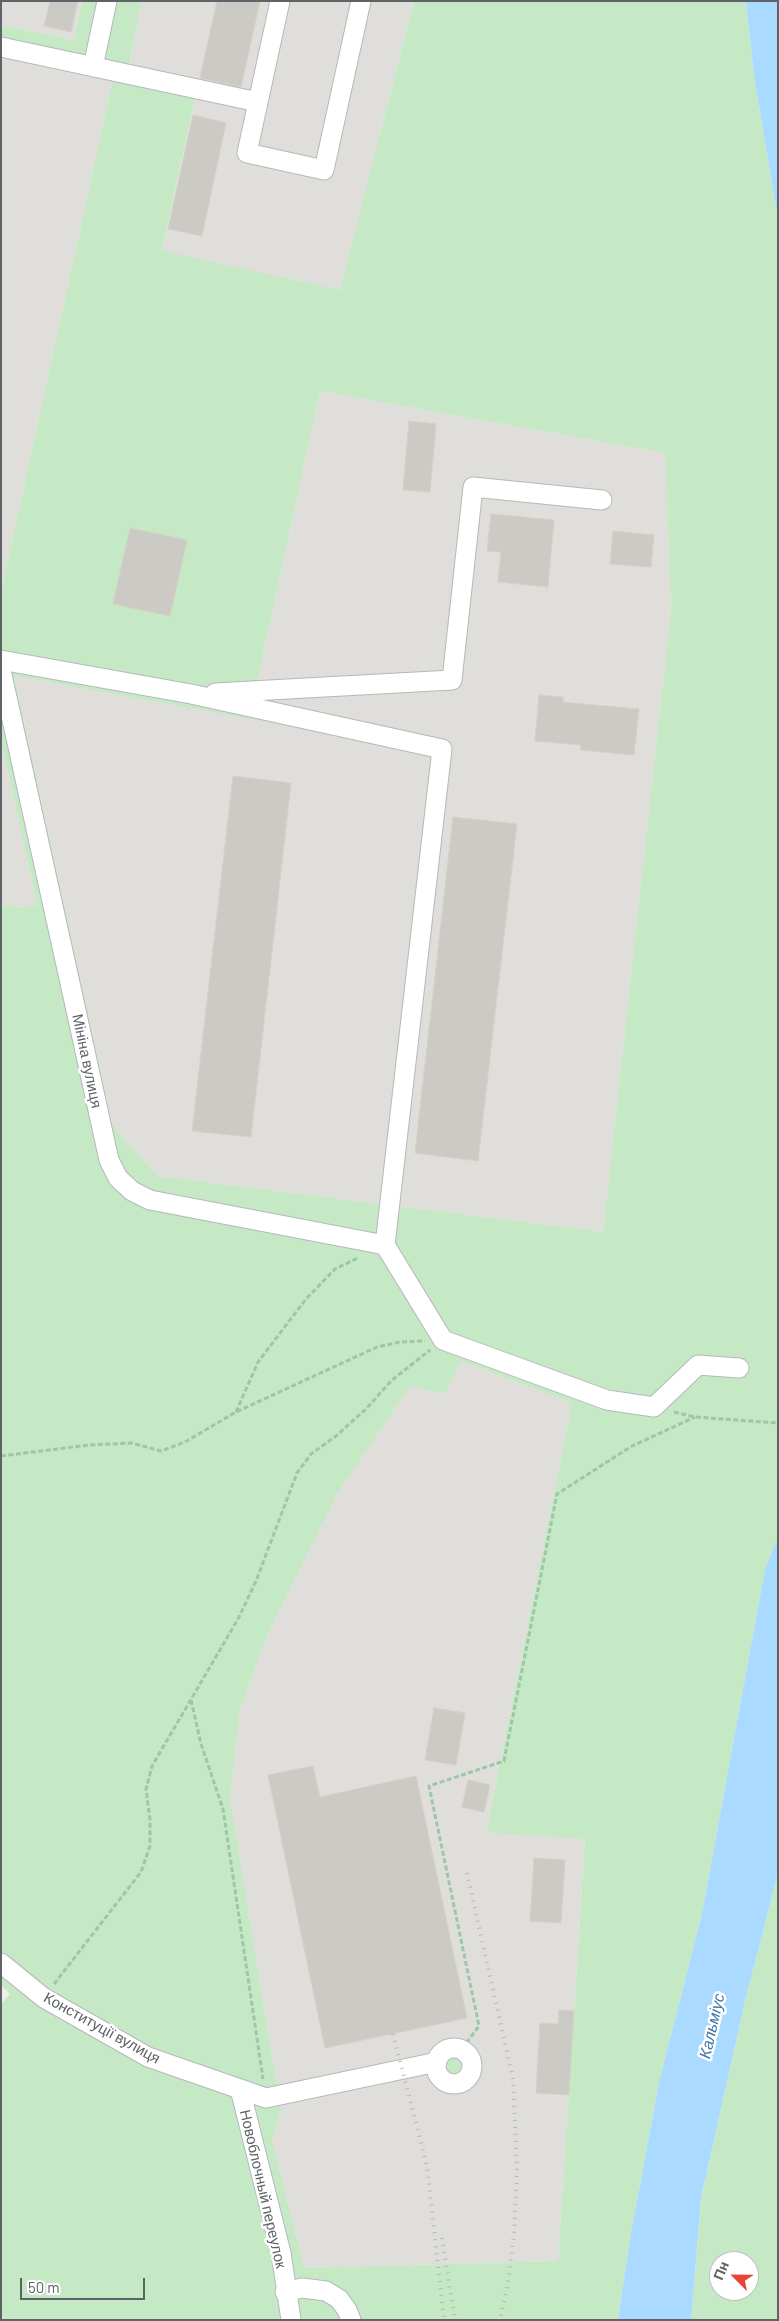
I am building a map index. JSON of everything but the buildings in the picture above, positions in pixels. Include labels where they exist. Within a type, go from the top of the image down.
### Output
[{"type":"street","points":[[93,67],[108,1]]},
{"type":"street","points":[[280,1],[247,153],[324,170],[361,1]]},
{"type":"street","points":[[1,47],[258,102]]},
{"type":"street","points":[[191,694],[452,680],[473,486],[602,500]]},
{"type":"street","points":[[1,660],[191,694],[442,749],[386,1245],[443,1340],[607,1400],[654,1407],[698,1365],[739,1368]]},
{"type":"street","name":"Мініна вулиця","points":[[1,670],[109,1160],[118,1178],[132,1191],[150,1200],[386,1245]]},
{"type":"street","name":"Конституції вулиця","points":[[1,1963],[44,1998],[148,2057],[266,2098]]},
{"type":"street","points":[[449,2048],[462,2049],[470,2058],[472,2064],[469,2076],[465,2080],[453,2084],[447,2082],[439,2074],[437,2062],[440,2056],[449,2048]]},
{"type":"street","points":[[266,2098],[437,2062]]},
{"type":"street","name":"Новоблочный переулок","points":[[240,2089],[281,2253],[290,2320]]},
{"type":"street","points":[[285,2292],[302,2288],[326,2291],[339,2299],[351,2320]]},
{"type":"path","points":[[236,1412],[258,1362],[306,1298],[335,1269],[360,1257]]},
{"type":"path","points":[[1,1456],[48,1449],[106,1444],[132,1444],[161,1451],[185,1442],[236,1412],[377,1347],[400,1342],[443,1340]]},
{"type":"path","points":[[44,1998],[141,1872],[150,1846],[150,1820],[146,1789],[152,1766],[238,1620],[256,1581],[297,1473],[311,1454],[336,1436],[366,1409],[391,1381],[443,1340]]},
{"type":"path","points":[[462,2049],[479,2026],[429,1786],[504,1761],[557,1494],[632,1446],[695,1417],[778,1423]]},
{"type":"path","points":[[191,1700],[201,1744],[223,1809],[266,2098]]},
{"type":"shaded area","points":[[1,1],[82,1],[74,40],[1,25]]},
{"type":"shaded area","points":[[142,1],[414,1],[340,290],[162,252],[195,99],[125,83]]},
{"type":"shaded area","points":[[1,55],[113,79],[1,592]]},
{"type":"shaded area","points":[[320,391],[665,453],[671,609],[603,1232],[158,1176],[113,1127],[14,676],[249,719]]},
{"type":"shaded area","points":[[1,741],[37,905],[20,908],[1,904]]},
{"type":"shaded area","points":[[461,1361],[572,1403],[486,1831],[585,1838],[558,2261],[304,2268],[272,2140],[281,2111],[230,1797],[240,1710],[268,1633],[337,1494],[410,1385]]},
{"type":"green space","points":[[82,1],[142,1],[125,83],[195,98],[162,251],[340,290],[414,1],[746,1],[754,76],[778,219],[778,1537],[765,1569],[702,1914],[660,2078],[631,2233],[618,2320],[1,2320],[1,2004],[10,1994],[1,1985],[1,904],[20,908],[37,905],[1,741],[1,592],[113,79],[1,55],[1,25],[74,40]],"holes":[[[320,391],[665,453],[671,609],[603,1232],[158,1176],[113,1127],[14,676],[249,719]],[[461,1361],[572,1403],[486,1832],[585,1839],[558,2261],[304,2268],[272,2140],[281,2111],[230,1797],[240,1710],[268,1633],[337,1494],[410,1386],[444,1394]]]},
{"type":"green space","points":[[778,1873],[778,2320],[691,2320],[701,2199],[746,1997]]},
{"type":"green space","points":[[454,2056],[461,2059],[464,2066],[461,2073],[454,2076],[447,2073],[444,2066],[447,2059]]},
{"type":"water","points":[[746,1],[778,1],[778,219],[754,76]]},
{"type":"water","name":"Кальміус","points":[[778,1537],[778,1873],[746,1997],[701,2198],[691,2320],[618,2320],[631,2233],[660,2078],[702,1914],[765,1569]]},
{"type":"railway","points":[[467,1873],[513,2079],[517,2168],[514,2234],[507,2289],[500,2320]]},
{"type":"railway","points":[[393,2034],[427,2166],[444,2320]]},
{"type":"railway","points":[[442,2238],[455,2320]]}]
